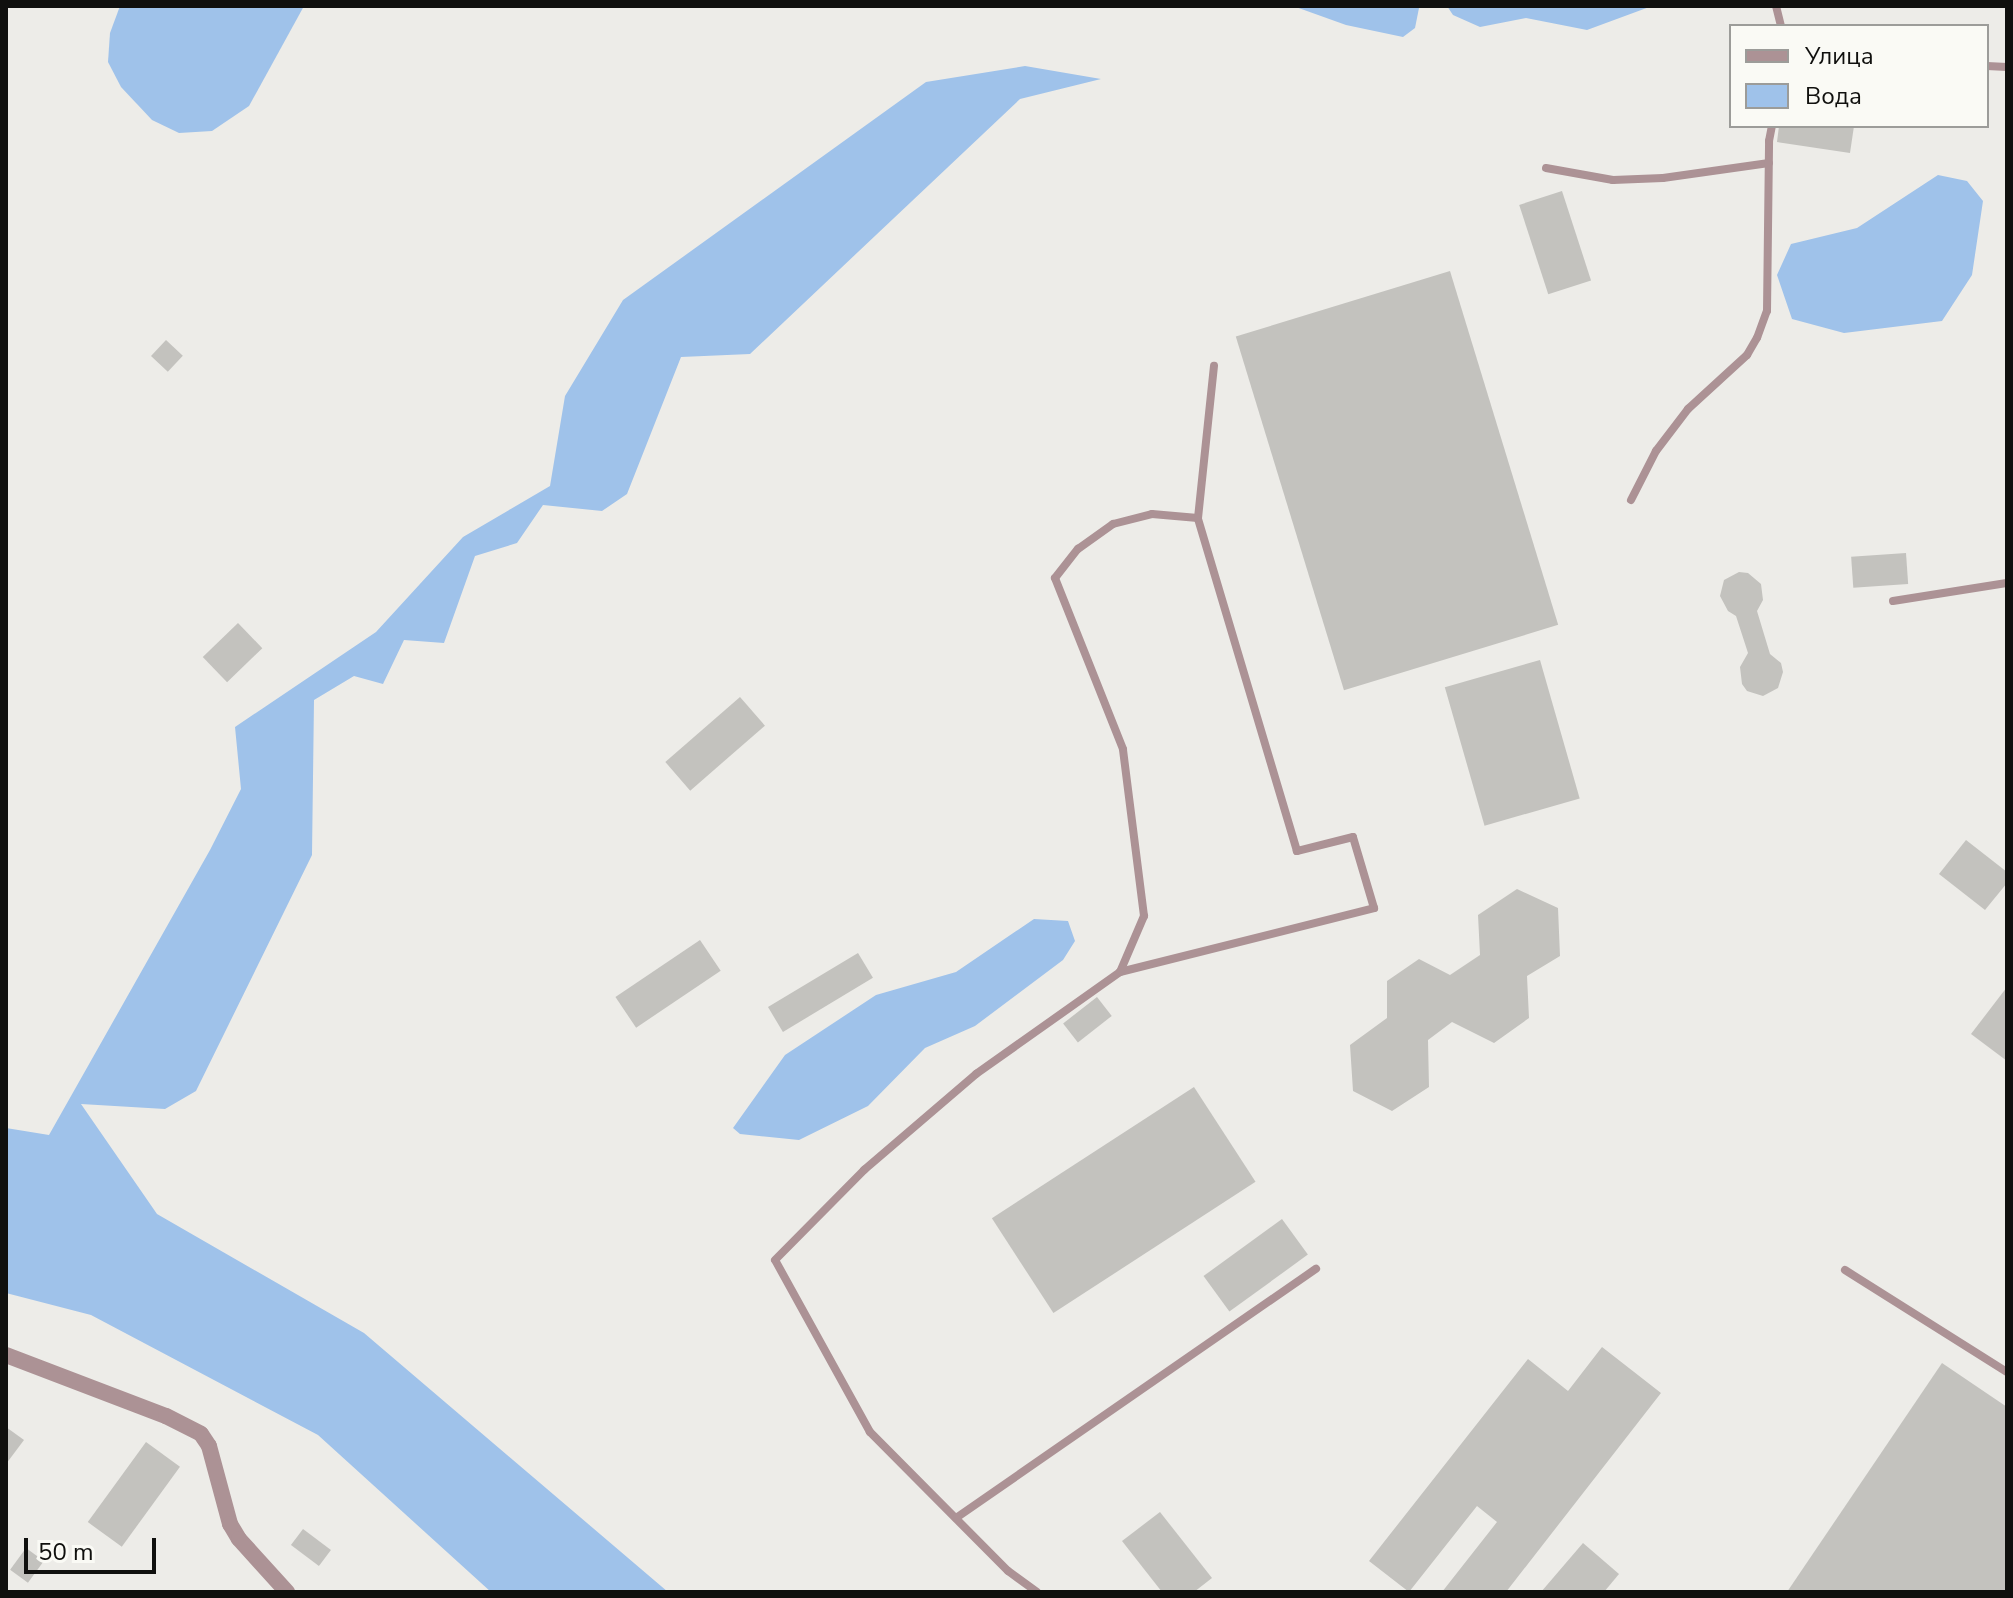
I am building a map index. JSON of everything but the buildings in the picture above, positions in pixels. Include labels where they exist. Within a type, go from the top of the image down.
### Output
[{"type":"street","points":[[6,1355],[166,1416],[201,1434],[209,1446],[230,1524],[287,1592]]},
{"type":"lane","points":[[1631,500],[1656,451],[1688,409],[1747,355],[1757,338],[1767,311],[1772,128]]},
{"type":"lane","points":[[1546,168],[1613,180],[1663,178],[1769,163]]},
{"type":"lane","points":[[1037,1592],[1008,1571],[870,1432],[775,1260],[864,1170],[976,1074],[1120,972],[1374,908],[1353,837],[1297,851],[1198,518],[1214,366]]},
{"type":"lane","points":[[1120,972],[1144,916],[1123,749],[1055,578],[1078,549],[1113,524],[1152,514],[1198,518]]},
{"type":"lane","points":[[1893,601],[2007,583]]},
{"type":"lane","points":[[956,1518],[1316,1269]]},
{"type":"lane","points":[[1845,1270],[2007,1372]]},
{"type":"water","points":[[120,6],[304,6],[249,106],[212,131],[179,133],[152,120],[121,87],[108,62],[110,33]]},
{"type":"water","points":[[1293,6],[1419,8],[1415,28],[1403,37],[1346,25]]},
{"type":"water","points":[[1447,6],[1652,6],[1587,30],[1526,18],[1480,27],[1453,15]]},
{"type":"water","points":[[1025,66],[1101,79],[1020,99],[750,354],[681,357],[627,494],[602,511],[543,505],[517,543],[475,556],[444,643],[404,640],[383,684],[354,676],[314,700],[312,855],[196,1091],[165,1109],[81,1104],[157,1214],[364,1333],[668,1592],[491,1592],[318,1435],[91,1315],[6,1293],[6,1128],[49,1135],[210,850],[241,789],[235,727],[376,632],[463,537],[550,486],[565,396],[623,300],[926,82]]},
{"type":"water","points":[[1938,175],[1967,181],[1983,201],[1972,275],[1942,321],[1844,333],[1792,319],[1777,275],[1791,244],[1857,228]]},
{"type":"water","points":[[1034,919],[1068,921],[1075,941],[1063,960],[975,1026],[925,1048],[868,1106],[799,1140],[740,1134],[733,1128],[785,1055],[876,995],[956,972]]}]
